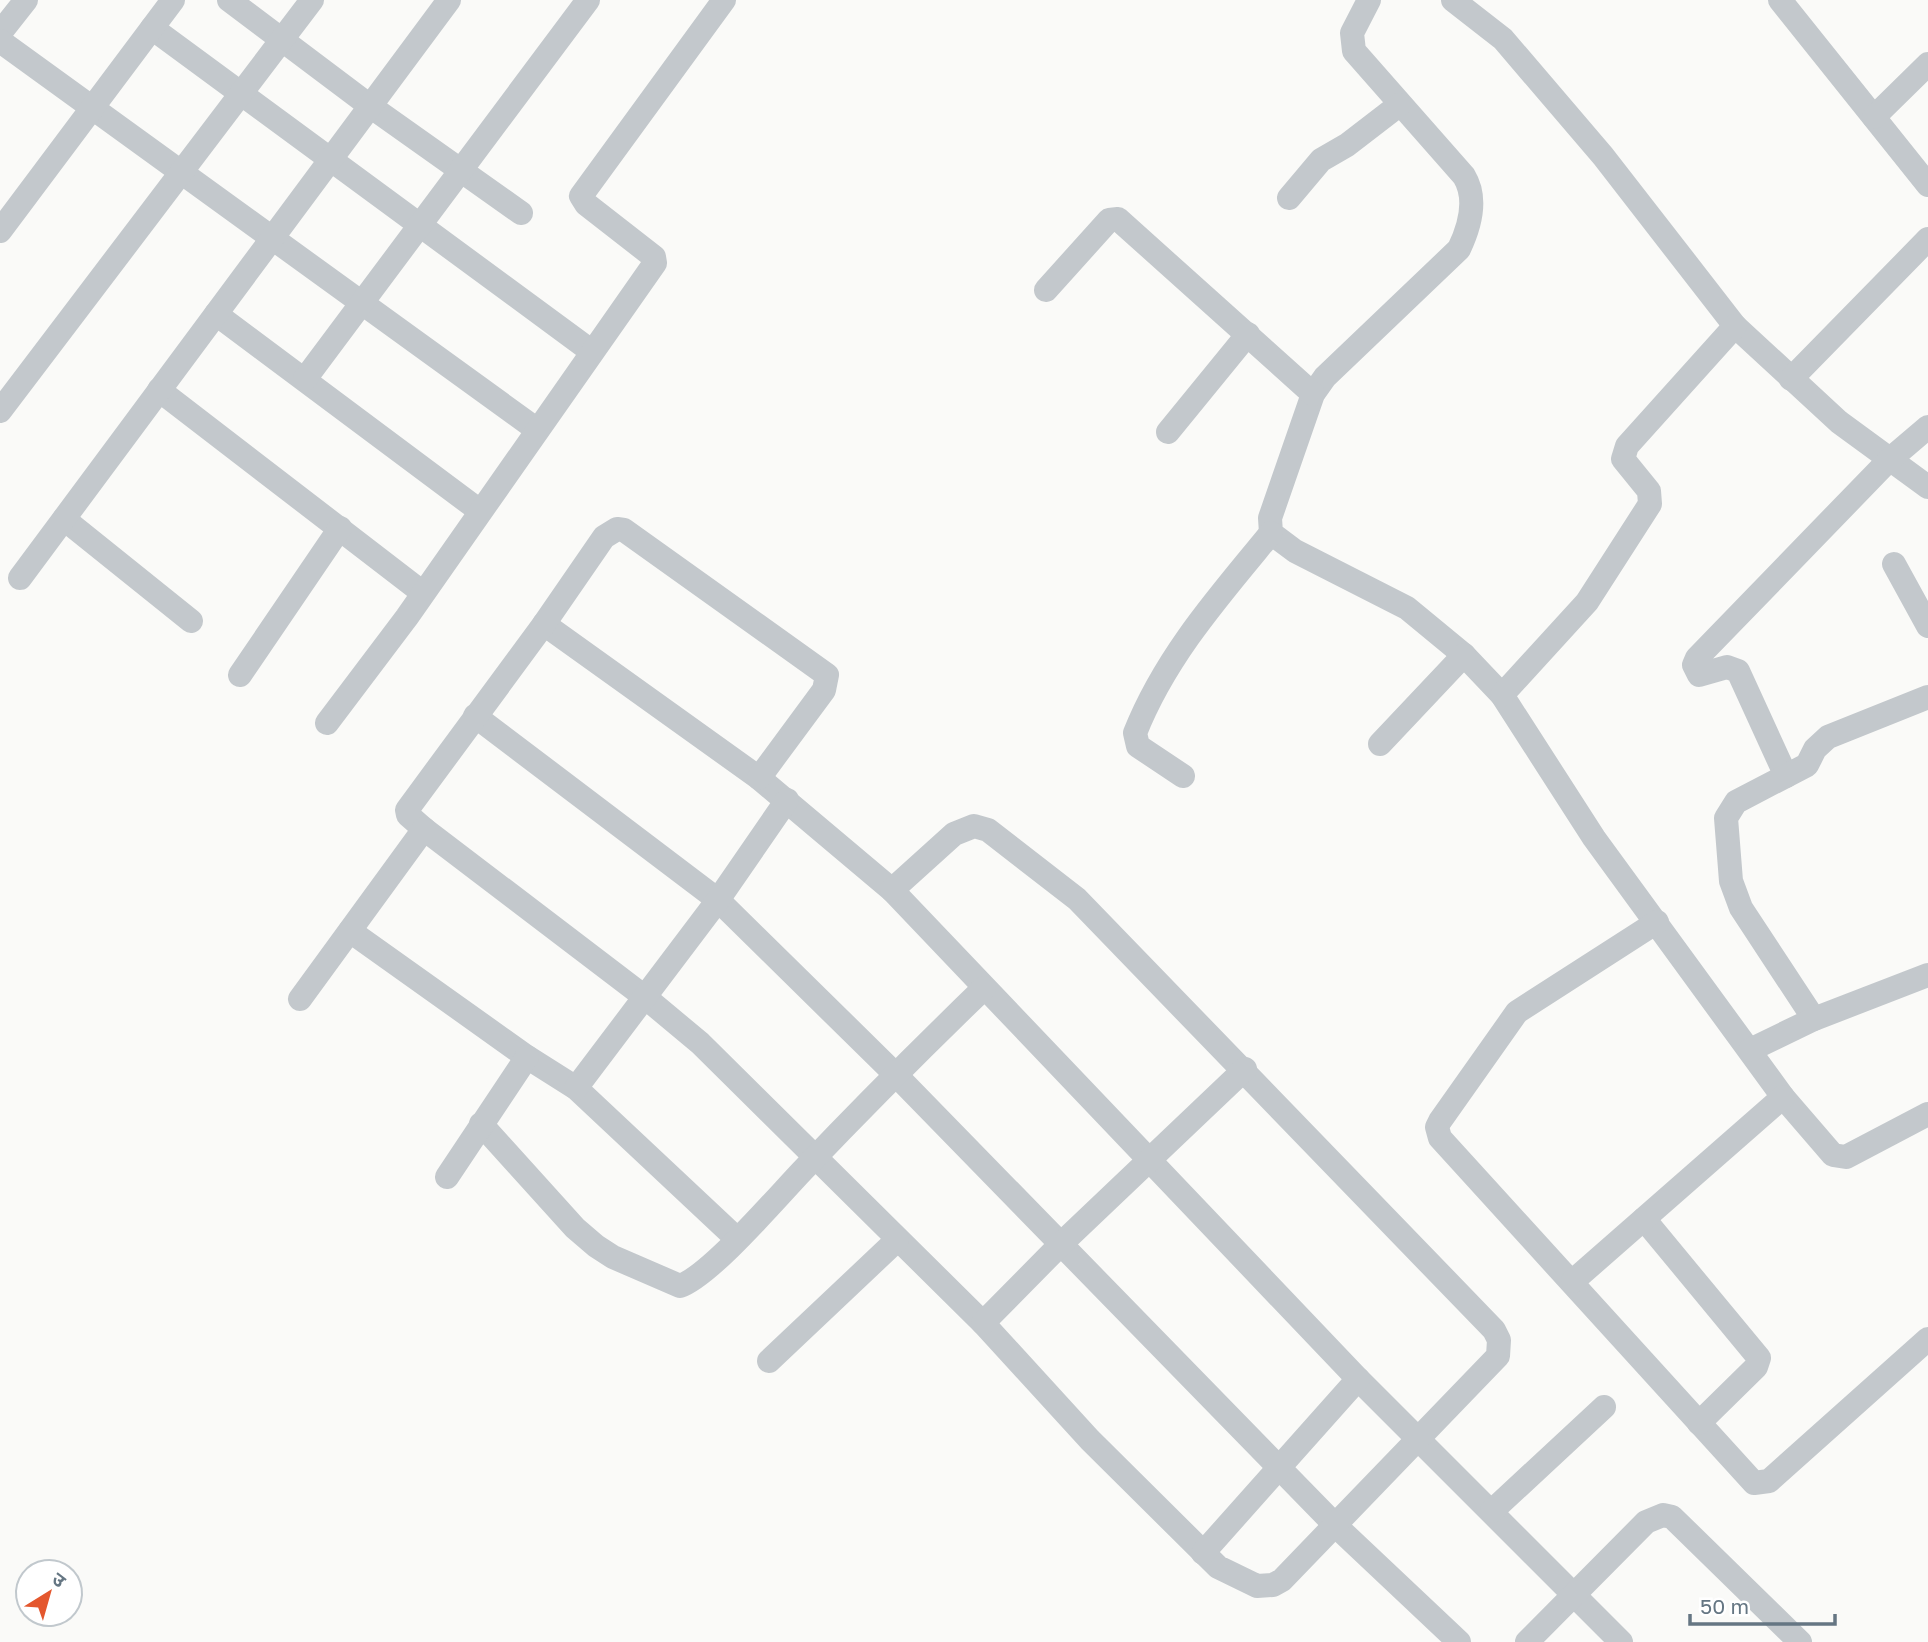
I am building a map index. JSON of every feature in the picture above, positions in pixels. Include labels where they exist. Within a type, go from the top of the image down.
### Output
[{"type":"street","points":[[0,33],[26,0]]},
{"type":"street","points":[[0,232],[173,0]]},
{"type":"street","points":[[229,0],[370,106],[522,213]]},
{"type":"street","points":[[0,411],[8,383],[240,96],[312,0]]},
{"type":"street","points":[[20,578],[449,0]]},
{"type":"street","points":[[305,379],[588,0]]},
{"type":"street","points":[[1183,776],[1138,746],[1135,733],[1172,660],[1194,626],[1271,533],[1270,518],[1313,394],[1325,377],[1449,260],[1465,236],[1472,205],[1471,187],[1354,51],[1354,26],[1369,0]]},
{"type":"street","points":[[1453,0],[1503,39],[1603,156],[1735,326],[1791,379],[1888,461],[1928,487]]},
{"type":"street","points":[[1780,0],[1928,185]]},
{"type":"street","points":[[327,723],[423,593],[656,260],[586,204],[581,196],[715,3]]},
{"type":"street","points":[[152,28],[240,96],[592,351]]},
{"type":"street","points":[[0,41],[536,429]]},
{"type":"street","points":[[1874,117],[1928,64]]},
{"type":"street","points":[[1289,198],[1321,160],[1347,145],[1399,105]]},
{"type":"street","points":[[1046,290],[1109,220],[1118,219],[1313,394]]},
{"type":"street","points":[[1791,379],[1928,239]]},
{"type":"street","points":[[216,314],[480,511]]},
{"type":"street","points":[[1502,695],[1587,602],[1650,504],[1650,491],[1623,459],[1627,446],[1735,326]]},
{"type":"street","points":[[1168,432],[1248,334]]},
{"type":"street","points":[[159,390],[423,593]]},
{"type":"street","points":[[1787,776],[1738,671],[1727,667],[1703,676],[1695,671],[1694,665],[1706,648],[1888,461],[1928,427]]},
{"type":"street","points":[[64,519],[191,621]]},
{"type":"street","points":[[240,675],[340,528]]},
{"type":"street","points":[[759,778],[824,690],[828,682],[822,670],[624,530],[617,529],[604,537],[544,624],[408,805],[408,815],[646,998],[700,1043],[983,1323],[1090,1440],[1218,1567],[1247,1583],[1273,1585],[1282,1580],[1498,1356],[1499,1340],[1494,1330],[1245,1069],[1077,899],[988,830],[974,826],[954,834],[892,890]]},
{"type":"street","points":[[1271,533],[1295,551],[1407,608],[1464,655],[1502,695],[1594,838],[1783,1097],[1828,1151],[1839,1158],[1928,1114]]},
{"type":"street","points":[[1894,564],[1928,626]]},
{"type":"street","points":[[544,624],[759,778],[892,890],[1358,1379],[1621,1642]]},
{"type":"street","points":[[1380,744],[1464,655]]},
{"type":"street","points":[[1814,1019],[1741,908],[1731,881],[1726,830],[1728,811],[1736,802],[1807,765],[1815,749],[1828,737],[1928,697]]},
{"type":"street","points":[[475,716],[718,901],[895,1074],[1336,1526],[1460,1642]]},
{"type":"street","points":[[576,1088],[718,901],[787,800]]},
{"type":"street","points":[[300,999],[424,829]]},
{"type":"street","points":[[1657,922],[1517,1012],[1500,1032],[1437,1127],[1440,1138],[1573,1281],[1754,1483],[1769,1481],[1928,1339]]},
{"type":"street","points":[[350,931],[527,1057],[576,1088],[737,1238]]},
{"type":"street","points":[[1750,1050],[1814,1019],[1928,975]]},
{"type":"street","points":[[481,1124],[575,1228],[596,1246],[613,1257],[673,1284],[687,1283],[737,1238],[895,1074],[984,988]]},
{"type":"street","points":[[447,1177],[527,1057]]},
{"type":"street","points":[[983,1323],[1062,1243],[1245,1069]]},
{"type":"street","points":[[1573,1281],[1783,1097]]},
{"type":"street","points":[[1644,1219],[1759,1358],[1756,1367],[1699,1423]]},
{"type":"street","points":[[769,1361],[897,1240]]},
{"type":"street","points":[[1203,1553],[1278,1465],[1358,1379]]},
{"type":"street","points":[[1492,1511],[1604,1407]]},
{"type":"street","points":[[1527,1642],[1646,1522],[1663,1515],[1672,1517],[1800,1642]]}]
